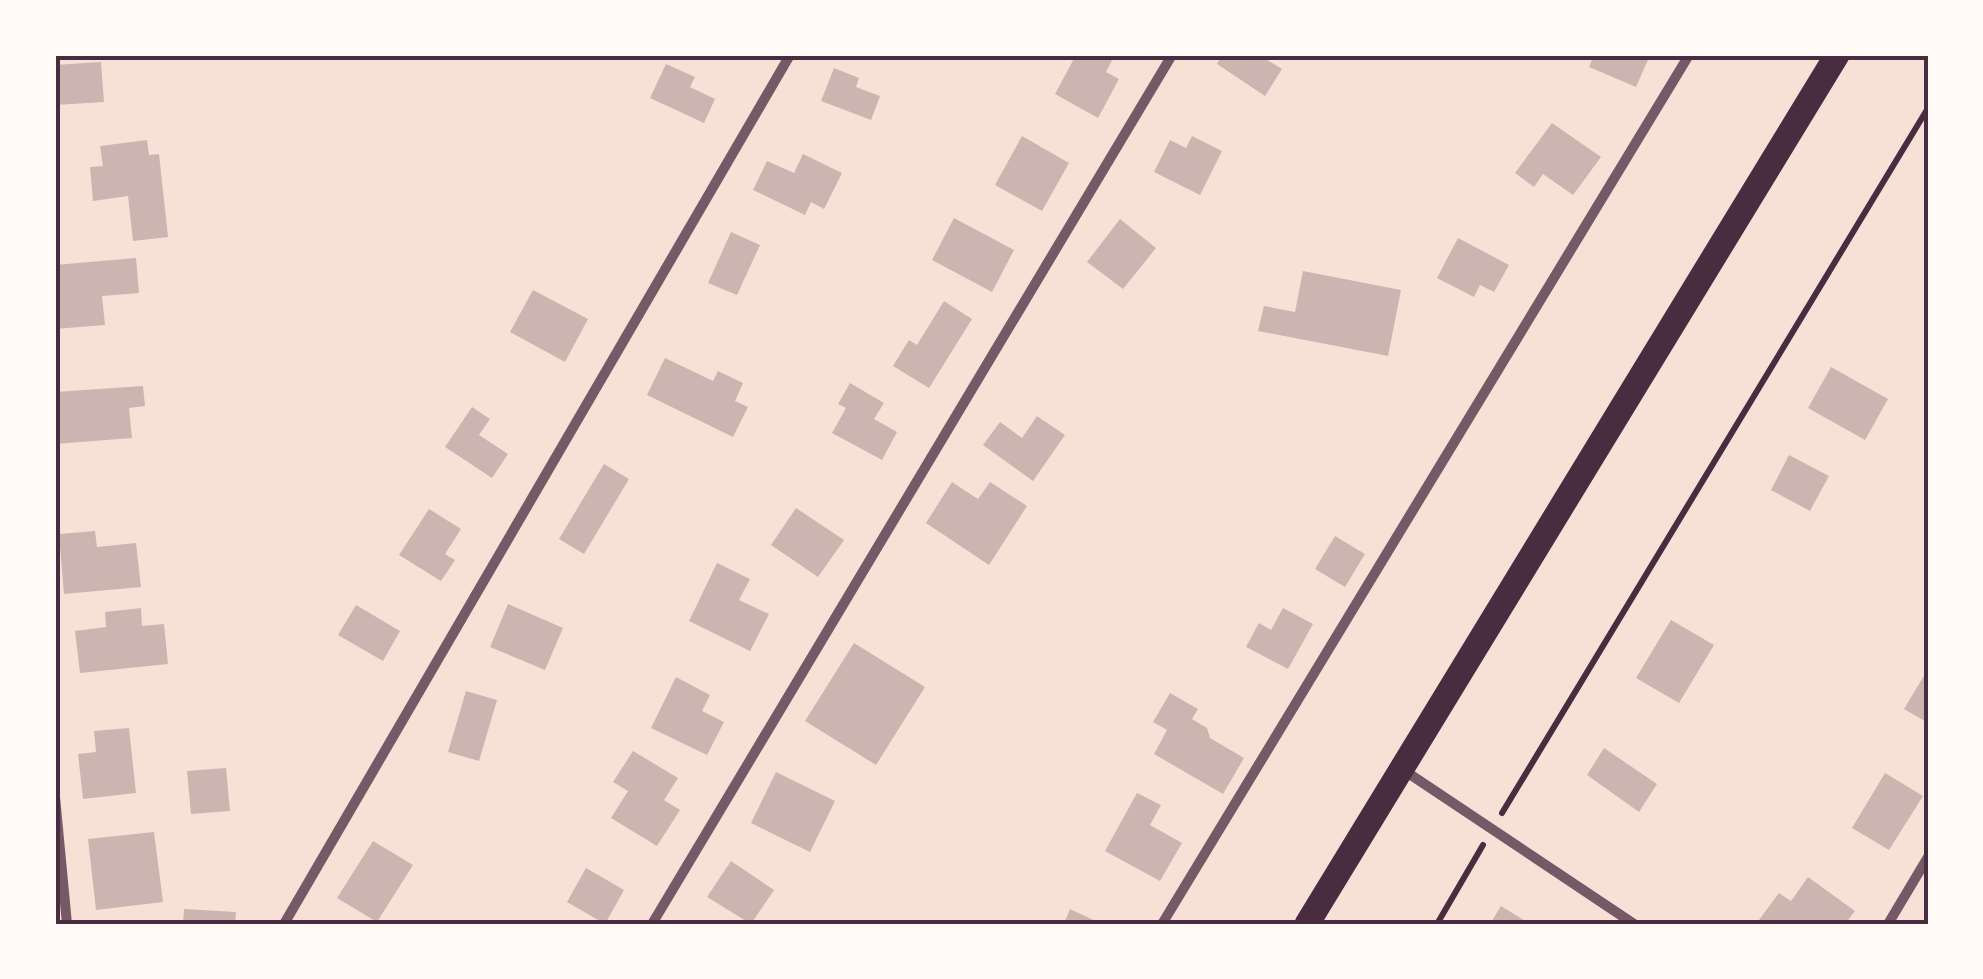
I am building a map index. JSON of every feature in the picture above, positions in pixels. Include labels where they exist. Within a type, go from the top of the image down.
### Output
[{"type":"main road","points":[[1307,924],[1836,55]]},
{"type":"street","points":[[284,924],[790,55]]},
{"type":"street","points":[[652,924],[1172,55]]},
{"type":"street","points":[[1162,924],[1689,55]]},
{"type":"street","points":[[1402,769],[1634,924]]},
{"type":"street","points":[[55,797],[67,924]]},
{"type":"street","points":[[1888,924],[1928,857]]},
{"type":"path","points":[[1437,924],[1490,830],[1928,108]]},
{"type":"building","points":[[1076,55],[1113,58],[1106,72],[1119,79],[1098,118],[1055,94]]},
{"type":"building","points":[[1222,55],[1259,55],[1282,69],[1265,96],[1217,64]]},
{"type":"building","points":[[1594,55],[1650,55],[1636,87],[1589,67]]},
{"type":"building","points":[[101,62],[104,102],[55,105],[55,65]]},
{"type":"building","points":[[666,64],[695,77],[690,87],[715,99],[704,123],[650,98]]},
{"type":"building","points":[[834,68],[859,78],[856,87],[880,96],[871,120],[821,101]]},
{"type":"building","points":[[1552,123],[1601,157],[1573,195],[1543,174],[1534,187],[1515,173]]},
{"type":"building","points":[[1022,136],[1069,163],[1042,211],[995,185]]},
{"type":"building","points":[[1192,136],[1222,151],[1200,195],[1154,172],[1170,140],[1186,148]]},
{"type":"building","points":[[147,140],[149,155],[159,154],[168,237],[133,241],[128,196],[93,201],[90,167],[103,166],[100,146]]},
{"type":"building","points":[[803,154],[842,173],[824,209],[811,202],[805,215],[753,190],[767,161],[794,173]]},
{"type":"building","points":[[954,218],[1014,250],[992,292],[932,260]]},
{"type":"building","points":[[1120,219],[1156,248],[1123,289],[1087,262]]},
{"type":"building","points":[[731,232],[760,245],[737,295],[708,283]]},
{"type":"building","points":[[1458,238],[1509,265],[1494,292],[1480,285],[1474,297],[1437,278]]},
{"type":"building","points":[[136,258],[139,293],[102,296],[105,325],[55,329],[55,265]]},
{"type":"building","points":[[1303,271],[1401,290],[1388,356],[1258,331],[1264,306],[1295,312]]},
{"type":"building","points":[[533,290],[588,319],[565,362],[510,332]]},
{"type":"building","points":[[944,301],[972,319],[929,388],[893,366],[909,340],[917,345]]},
{"type":"building","points":[[665,358],[713,381],[718,371],[743,383],[735,401],[748,407],[733,437],[647,395]]},
{"type":"building","points":[[1831,367],[1888,399],[1865,440],[1808,408]]},
{"type":"building","points":[[850,383],[884,403],[874,419],[897,432],[882,460],[832,433],[846,408],[838,404]]},
{"type":"building","points":[[143,386],[145,406],[129,408],[132,438],[55,444],[55,392]]},
{"type":"building","points":[[472,407],[490,419],[479,435],[508,454],[492,478],[445,447]]},
{"type":"building","points":[[1037,416],[1065,435],[1033,481],[983,445],[1000,422],[1022,438]]},
{"type":"building","points":[[1789,455],[1829,476],[1810,511],[1771,490]]},
{"type":"building","points":[[604,464],[629,479],[584,554],[559,539]]},
{"type":"building","points":[[952,482],[978,499],[990,482],[1027,506],[989,565],[926,523]]},
{"type":"building","points":[[796,508],[844,540],[818,577],[771,545]]},
{"type":"building","points":[[429,509],[461,529],[445,554],[455,560],[441,581],[399,555]]},
{"type":"building","points":[[95,531],[97,547],[136,543],[141,587],[64,594],[59,534]]},
{"type":"building","points":[[1335,536],[1365,554],[1345,587],[1315,569]]},
{"type":"building","points":[[717,563],[750,579],[739,600],[769,614],[750,651],[689,621]]},
{"type":"building","points":[[508,604],[563,628],[545,670],[490,647]]},
{"type":"building","points":[[356,605],[400,631],[383,661],[338,635]]},
{"type":"building","points":[[141,608],[142,626],[164,624],[168,664],[80,673],[75,631],[106,627],[105,612]]},
{"type":"building","points":[[1283,608],[1313,624],[1288,669],[1246,647],[1259,623],[1271,630]]},
{"type":"building","points":[[1671,620],[1714,645],[1679,703],[1636,678]]},
{"type":"building","points":[[854,643],[925,687],[876,765],[805,721]]},
{"type":"building","points":[[1925,674],[1928,676],[1928,723],[1904,709]]},
{"type":"building","points":[[676,677],[710,695],[702,711],[724,722],[707,755],[651,728]]},
{"type":"building","points":[[466,691],[497,700],[479,761],[448,752]]},
{"type":"building","points":[[1170,693],[1198,709],[1192,719],[1207,728],[1210,738],[1244,758],[1223,794],[1154,754],[1167,730],[1153,722]]},
{"type":"building","points":[[129,728],[136,793],[83,799],[78,754],[96,752],[94,731]]},
{"type":"building","points":[[1604,748],[1657,784],[1639,812],[1587,775]]},
{"type":"building","points":[[633,751],[678,778],[664,800],[680,810],[657,846],[611,818],[628,791],[613,782]]},
{"type":"building","points":[[226,768],[230,811],[191,814],[187,771]]},
{"type":"building","points":[[776,772],[835,801],[810,852],[751,823]]},
{"type":"building","points":[[1885,773],[1923,796],[1889,850],[1852,828]]},
{"type":"building","points":[[1137,793],[1161,805],[1150,825],[1182,843],[1160,881],[1105,851]]},
{"type":"building","points":[[154,832],[163,902],[96,910],[88,839]]},
{"type":"building","points":[[373,841],[413,865],[377,922],[337,898]]},
{"type":"building","points":[[731,861],[774,890],[751,924],[707,897]]},
{"type":"building","points":[[586,868],[624,890],[605,924],[567,902]]},
{"type":"building","points":[[1808,877],[1855,911],[1845,924],[1756,924],[1779,893],[1791,901]]},
{"type":"building","points":[[1501,906],[1530,924],[1490,924]]},
{"type":"building","points":[[184,909],[236,912],[235,924],[183,924]]},
{"type":"building","points":[[1070,909],[1102,924],[1064,924]]}]
